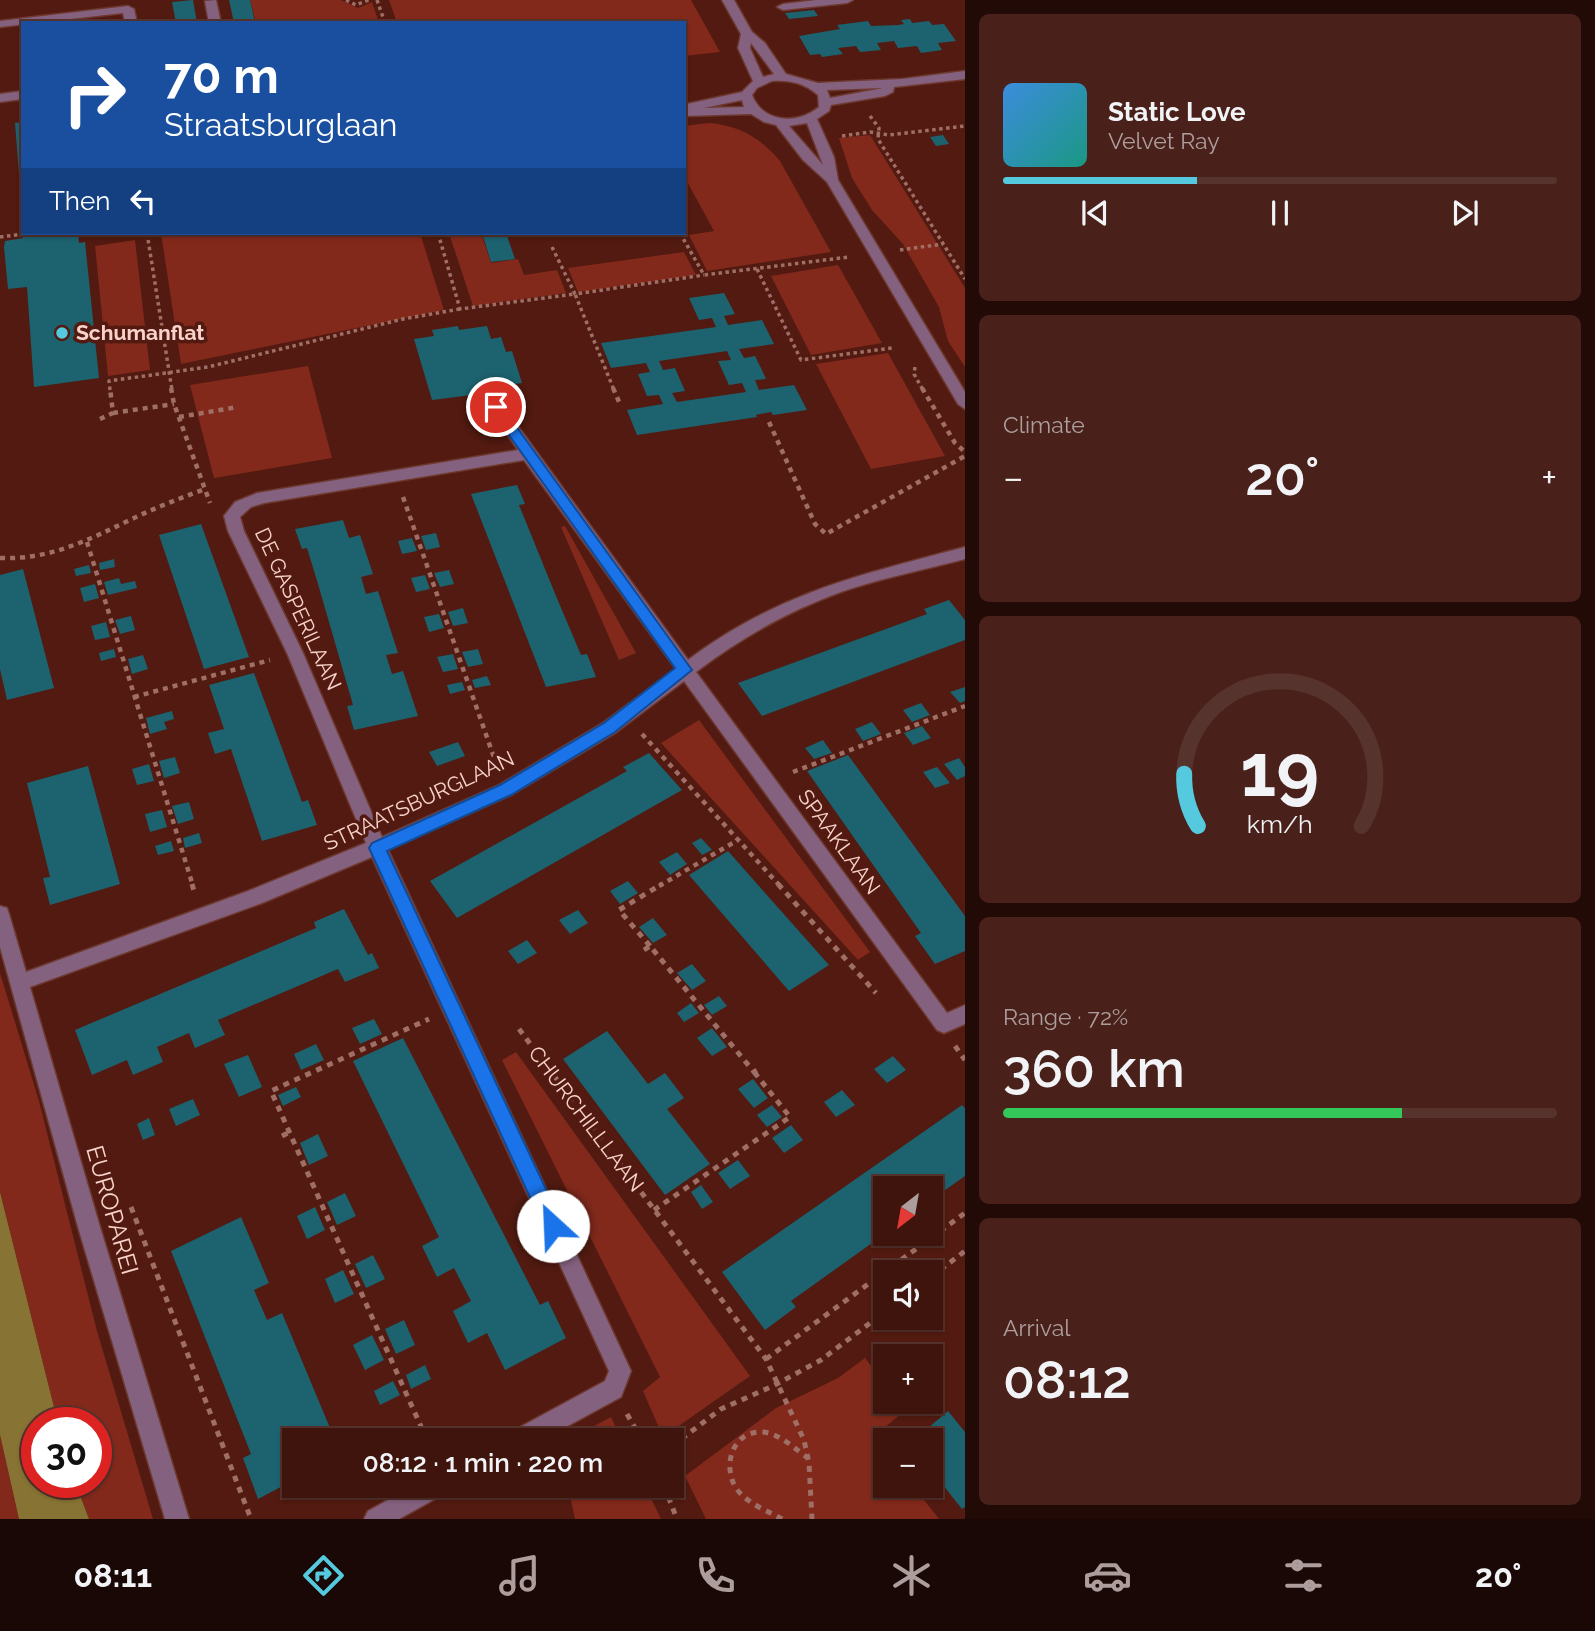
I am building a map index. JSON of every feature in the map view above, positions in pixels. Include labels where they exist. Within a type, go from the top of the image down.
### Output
[{"type":"street","points":[[728,0],[747,34],[761,45],[782,77]]},
{"type":"street","points":[[783,7],[847,0]]},
{"type":"street","points":[[211,1],[215,21]]},
{"type":"street","points":[[26,21],[128,9],[131,21]]},
{"type":"street","points":[[0,24],[21,22]]},
{"type":"street","points":[[747,34],[744,48],[759,81]]},
{"type":"street","points":[[753,110],[746,95],[748,90],[759,81],[782,77],[801,80],[818,87],[902,83],[965,75]]},
{"type":"street","points":[[827,102],[881,93],[902,83]]},
{"type":"street","points":[[686,110],[753,110],[780,121],[811,119],[825,108],[827,102],[818,87]]},
{"type":"street","points":[[0,98],[21,95]]},
{"type":"street","points":[[686,110],[746,95]]},
{"type":"street","points":[[811,119],[828,157],[832,180]]},
{"type":"street","points":[[780,121],[807,157],[832,180],[965,404]]},
{"type":"street","points":[[496,407],[684,670]]},
{"type":"street","name":"DE GASPERILAAN","points":[[377,848],[295,653],[236,531],[232,516],[245,502],[277,495],[528,454]]},
{"type":"street","name":"STRAATSBURGLAAN","points":[[21,982],[377,848],[505,790],[625,716],[726,640],[779,611],[838,587],[963,557]]},
{"type":"street","name":"SPAAKLAAN","points":[[684,670],[943,1024],[965,1014]]},
{"type":"street","points":[[377,848],[620,1371],[613,1389],[541,1428]]},
{"type":"street","name":"EUROPAREI","points":[[0,914],[89,1227],[177,1519]]},
{"type":"street","points":[[376,1519],[414,1498]]},
{"type":"path","points":[[346,0],[356,5],[369,0]]},
{"type":"path","points":[[377,0],[384,21]]},
{"type":"path","points":[[856,97],[879,128],[878,139],[965,279]]},
{"type":"path","points":[[877,132],[889,135],[965,126]]},
{"type":"path","points":[[0,237],[21,234]]},
{"type":"path","points":[[147,235],[174,404],[212,508]]},
{"type":"path","points":[[439,235],[460,309]]},
{"type":"path","points":[[681,235],[704,275]]},
{"type":"path","points":[[113,413],[109,381],[229,363],[287,346],[403,319],[704,275],[943,244]]},
{"type":"path","points":[[552,247],[575,294],[620,404]]},
{"type":"path","points":[[757,269],[801,360],[892,348]]},
{"type":"path","points":[[100,419],[113,413],[174,404]]},
{"type":"path","points":[[179,417],[238,407]]},
{"type":"path","points":[[769,422],[814,524],[826,534],[965,456]]},
{"type":"path","points":[[398,475],[505,790]]},
{"type":"path","points":[[0,558],[40,558],[87,542],[143,513],[205,489]]},
{"type":"path","points":[[87,542],[202,915]]},
{"type":"path","points":[[133,697],[295,653]]},
{"type":"path","points":[[767,782],[965,706]]},
{"type":"path","points":[[130,709],[136,707]]},
{"type":"path","points":[[625,716],[876,993]]},
{"type":"path","points":[[654,1210],[790,1118],[647,948],[620,910],[738,840]]},
{"type":"path","points":[[422,1428],[271,1091],[452,1008]]},
{"type":"path","name":"CHURCHILLLAAN","points":[[519,1029],[766,1359],[804,1440],[813,1519]]},
{"type":"path","points":[[754,1072],[761,1069]]},
{"type":"path","points":[[282,1136],[290,1132]]},
{"type":"path","points":[[131,1208],[251,1519]]},
{"type":"path","points":[[766,1359],[965,1213]]},
{"type":"path","points":[[943,1267],[965,1251]]},
{"type":"path","points":[[684,1437],[721,1409],[777,1384],[821,1360],[873,1321]]},
{"type":"path","points":[[782,1519],[741,1493],[730,1476],[728,1463],[731,1450],[747,1434],[762,1432],[774,1436],[808,1458]]},
{"type":"path","points":[[669,1498],[677,1519]]},
{"type":"shaded area","points":[[250,0],[341,0],[358,8],[372,2],[378,21],[255,21]]},
{"type":"shaded area","points":[[389,0],[691,0],[720,52],[686,56],[686,21],[396,21]]},
{"type":"shaded area","points":[[720,124],[757,139],[780,161],[831,252],[707,271],[689,235],[714,231],[686,180],[686,126]]},
{"type":"shaded area","points":[[870,135],[965,288],[965,367],[948,341],[939,307],[903,244],[872,210],[852,178],[839,138]]},
{"type":"shaded area","points":[[161,235],[421,235],[444,310],[181,364]]},
{"type":"shaded area","points":[[450,235],[482,235],[491,263],[518,259],[524,275],[557,270],[566,293],[473,306]]},
{"type":"shaded area","points":[[135,240],[150,370],[108,376],[95,246]]},
{"type":"shaded area","points":[[684,252],[696,275],[578,292],[568,268]]},
{"type":"shaded area","points":[[838,265],[882,343],[811,355],[771,276]]},
{"type":"shaded area","points":[[888,353],[945,456],[871,469],[816,364]]},
{"type":"shaded area","points":[[308,366],[332,458],[214,478],[190,385]]},
{"type":"shaded area","points":[[565,526],[636,653],[619,660],[561,527]]},
{"type":"shaded area","points":[[699,720],[870,952],[858,960],[661,743]]},
{"type":"shaded area","points":[[0,973],[39,1101],[97,1331],[153,1519],[89,1519],[81,1498],[112,1498],[112,1407],[54,1407],[0,1192]]},
{"type":"shaded area","points":[[516,1052],[750,1376],[676,1428],[659,1428],[643,1391],[660,1377],[502,1060]]},
{"type":"shaded area","points":[[0,1192],[54,1407],[21,1407],[21,1498],[81,1498],[89,1519],[19,1519],[0,1435]]},
{"type":"shaded area","points":[[865,1358],[873,1368],[873,1414],[901,1414],[884,1428],[873,1428],[873,1498],[922,1498],[939,1519],[706,1519],[685,1476],[776,1408],[838,1378]]},
{"type":"shaded area","points":[[611,1417],[616,1428],[590,1428]]},
{"type":"shaded area","points":[[0,1435],[19,1519],[0,1519]]},
{"type":"shaded area","points":[[571,1498],[651,1498],[661,1519],[575,1519]]},
{"type":"building","points":[[193,0],[197,21],[176,21],[172,2]]},
{"type":"building","points":[[229,0],[250,0],[255,21],[234,21]]},
{"type":"building","points":[[814,10],[818,16],[789,19],[785,13]]},
{"type":"building","points":[[910,19],[912,23],[929,21],[932,25],[944,24],[956,41],[938,43],[942,50],[921,53],[917,46],[898,48],[894,41],[877,43],[881,50],[860,52],[856,46],[838,48],[843,54],[822,57],[820,54],[810,55],[799,36],[840,29],[837,25],[868,21],[871,26],[898,25],[904,24],[901,20]]},
{"type":"building","points":[[21,122],[21,200],[15,123]]},
{"type":"building","points":[[943,135],[949,144],[936,146],[930,137]]},
{"type":"building","name":"Schumanflat","points":[[23,235],[78,235],[79,243],[85,242],[99,378],[34,387],[27,287],[8,289],[4,247],[5,241],[23,238]]},
{"type":"building","points":[[483,235],[507,235],[515,259],[491,262]]},
{"type":"building","points":[[724,293],[735,314],[724,316],[728,325],[762,320],[774,344],[739,349],[744,358],[755,356],[761,368],[766,379],[755,380],[759,390],[794,385],[807,410],[773,415],[771,412],[756,415],[757,417],[637,435],[627,410],[663,404],[659,395],[647,396],[638,374],[650,372],[646,363],[611,368],[601,343],[716,327],[712,318],[699,320],[689,298]],"holes":[[[727,351],[731,360],[718,361],[729,385],[742,383],[746,392],[677,402],[672,393],[685,391],[675,368],[663,370],[659,361]]]},
{"type":"building","points":[[458,326],[459,330],[487,326],[491,339],[501,337],[506,352],[512,351],[522,383],[478,389],[480,394],[432,400],[414,339],[434,336],[432,330]]},
{"type":"building","points":[[517,485],[525,504],[519,505],[556,596],[581,655],[587,654],[596,677],[546,687],[471,494]]},
{"type":"building","points":[[343,520],[349,538],[360,535],[373,574],[361,577],[366,594],[378,591],[398,653],[386,655],[392,674],[403,671],[418,716],[354,730],[347,706],[353,705],[318,584],[307,548],[302,549],[295,529]]},
{"type":"building","points":[[201,524],[249,657],[204,669],[159,535]]},
{"type":"building","points":[[436,533],[440,547],[426,550],[421,536]]},
{"type":"building","points":[[412,538],[417,551],[402,554],[398,541]]},
{"type":"building","points":[[114,559],[115,567],[100,570],[99,563]]},
{"type":"building","points":[[89,565],[91,573],[76,576],[74,569]]},
{"type":"building","points":[[23,569],[54,688],[7,700],[0,669],[0,575]]},
{"type":"building","points":[[449,570],[454,584],[440,587],[434,573]]},
{"type":"building","points":[[425,575],[430,589],[416,592],[411,578]]},
{"type":"building","points":[[119,578],[121,584],[135,581],[137,588],[108,595],[104,582]]},
{"type":"building","points":[[95,584],[99,598],[84,602],[80,588]]},
{"type":"building","points":[[949,600],[965,620],[965,640],[762,716],[738,683],[927,614],[924,609]]},
{"type":"building","points":[[463,608],[468,623],[453,626],[448,612]]},
{"type":"building","points":[[439,614],[444,628],[429,632],[424,617]]},
{"type":"building","points":[[131,616],[135,630],[120,634],[115,620]]},
{"type":"building","points":[[106,622],[110,637],[95,640],[91,626]]},
{"type":"building","points":[[114,649],[116,657],[101,661],[99,653]]},
{"type":"building","points":[[478,649],[483,664],[468,667],[462,652]]},
{"type":"building","points":[[453,654],[458,669],[443,672],[437,657]]},
{"type":"building","points":[[143,655],[148,669],[132,674],[128,659]]},
{"type":"building","points":[[254,673],[302,802],[308,800],[317,825],[262,841],[231,749],[215,754],[208,733],[224,729],[209,685]]},
{"type":"building","points":[[487,676],[491,685],[475,688],[472,680]]},
{"type":"building","points":[[462,682],[465,690],[450,694],[447,685]]},
{"type":"building","points":[[965,687],[965,701],[960,703],[950,692]]},
{"type":"building","points":[[921,703],[930,715],[912,722],[903,710]]},
{"type":"building","points":[[172,711],[174,719],[164,722],[167,729],[150,734],[146,718]]},
{"type":"building","points":[[872,722],[881,734],[863,741],[855,729]]},
{"type":"building","points":[[922,726],[931,738],[913,745],[904,733]]},
{"type":"building","points":[[823,740],[832,753],[814,759],[805,748]]},
{"type":"building","points":[[458,742],[465,756],[437,766],[429,752]]},
{"type":"building","points":[[649,753],[682,790],[457,918],[430,881],[627,771],[623,767]]},
{"type":"building","points":[[848,755],[965,916],[965,951],[935,964],[915,936],[921,933],[807,771]]},
{"type":"building","points":[[175,757],[180,773],[164,778],[159,761]]},
{"type":"building","points":[[959,758],[965,767],[965,776],[957,780],[944,764]]},
{"type":"building","points":[[149,764],[154,781],[137,785],[132,769]]},
{"type":"building","points":[[88,766],[120,884],[50,905],[43,878],[50,877],[27,783]]},
{"type":"building","points":[[937,767],[950,783],[935,788],[923,772]]},
{"type":"building","points":[[189,802],[194,819],[178,824],[172,806]]},
{"type":"building","points":[[162,810],[167,827],[150,832],[145,814]]},
{"type":"building","points":[[199,833],[202,843],[185,848],[183,838]]},
{"type":"building","points":[[701,838],[712,850],[702,855],[692,843]]},
{"type":"building","points":[[171,841],[174,851],[158,855],[155,846]]},
{"type":"building","points":[[728,851],[829,965],[789,991],[689,875]]},
{"type":"building","points":[[677,852],[687,864],[670,875],[659,862]]},
{"type":"building","points":[[628,881],[638,893],[620,904],[610,891]]},
{"type":"building","points":[[344,909],[368,955],[372,953],[379,968],[345,982],[338,969],[218,1020],[225,1035],[195,1048],[189,1033],[157,1047],[163,1062],[133,1075],[127,1060],[92,1075],[75,1030],[316,928],[314,922]]},
{"type":"building","points":[[578,910],[588,923],[570,934],[559,920]]},
{"type":"building","points":[[653,918],[667,935],[653,943],[639,927]]},
{"type":"building","points":[[527,940],[537,953],[518,964],[508,951]]},
{"type":"building","points":[[692,964],[706,981],[692,990],[677,973]]},
{"type":"building","points":[[719,996],[727,1006],[712,1015],[704,1005]]},
{"type":"building","points":[[691,1003],[699,1013],[684,1022],[677,1013]]},
{"type":"building","points":[[374,1019],[382,1034],[360,1044],[352,1028]]},
{"type":"building","points":[[712,1028],[727,1047],[712,1056],[697,1038]]},
{"type":"building","points":[[607,1031],[648,1084],[665,1073],[684,1098],[667,1109],[710,1164],[665,1195],[563,1059]]},
{"type":"building","points":[[403,1038],[540,1305],[548,1301],[566,1338],[505,1370],[487,1333],[468,1343],[453,1311],[471,1301],[454,1268],[437,1277],[422,1246],[439,1237],[353,1061]]},
{"type":"building","points":[[316,1044],[324,1060],[301,1070],[294,1054]]},
{"type":"building","points":[[248,1055],[262,1087],[239,1097],[224,1064]]},
{"type":"building","points":[[893,1056],[906,1070],[887,1083],[874,1069]]},
{"type":"building","points":[[753,1079],[768,1098],[754,1108],[738,1089]]},
{"type":"building","points":[[296,1087],[301,1097],[283,1106],[278,1095]]},
{"type":"building","points":[[842,1090],[855,1105],[836,1117],[824,1102]]},
{"type":"building","points":[[193,1099],[200,1115],[176,1126],[169,1109]]},
{"type":"building","points":[[772,1105],[782,1117],[767,1127],[757,1115]]},
{"type":"building","points":[[962,1105],[965,1108],[965,1176],[943,1192],[943,1176],[873,1176],[873,1242],[791,1301],[796,1307],[765,1330],[722,1272]]},
{"type":"building","points":[[149,1118],[155,1135],[143,1140],[137,1124]]},
{"type":"building","points":[[791,1125],[803,1140],[784,1153],[772,1138]]},
{"type":"building","points":[[318,1134],[328,1156],[309,1165],[300,1143]]},
{"type":"building","points":[[738,1160],[750,1176],[730,1189],[718,1173]]},
{"type":"building","points":[[701,1185],[713,1202],[702,1209],[691,1192]]},
{"type":"building","points":[[345,1193],[356,1216],[337,1225],[327,1202]]},
{"type":"building","points":[[315,1207],[325,1230],[307,1239],[297,1216]]},
{"type":"building","points":[[241,1217],[269,1283],[254,1290],[267,1320],[282,1313],[330,1428],[282,1428],[282,1486],[258,1499],[243,1458],[251,1454],[171,1251]]},
{"type":"building","points":[[373,1255],[385,1279],[366,1288],[355,1264]]},
{"type":"building","points":[[343,1270],[354,1294],[335,1303],[325,1279]]},
{"type":"building","points":[[404,1320],[415,1345],[396,1354],[385,1329]]},
{"type":"building","points":[[372,1335],[384,1360],[365,1370],[353,1345]]},
{"type":"building","points":[[425,1365],[431,1379],[411,1389],[406,1375]]},
{"type":"building","points":[[393,1381],[400,1395],[380,1405],[374,1391]]},
{"type":"building","points":[[948,1411],[965,1432],[965,1507],[962,1509],[943,1485],[943,1428],[928,1428]]},
{"type":"place","name":"Schumanflat","points":[[62,333]]},
{"type":"route","points":[[496,407],[684,670],[609,728],[505,790],[377,848],[553,1226]]}]
